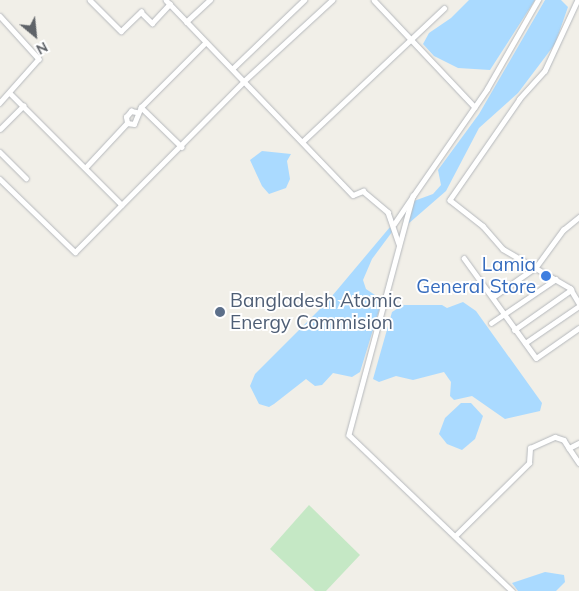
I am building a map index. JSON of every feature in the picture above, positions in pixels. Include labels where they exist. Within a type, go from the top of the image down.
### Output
[{"type":"street","points":[[90,0],[121,31],[140,12],[152,22],[168,2],[205,43],[353,195],[362,191],[388,212],[394,224],[400,246]]},
{"type":"street","points":[[186,22],[210,0]]},
{"type":"street","points":[[232,69],[304,0]]},
{"type":"street","points":[[0,179],[75,252],[182,146],[244,81],[332,0]]},
{"type":"street","points":[[374,0],[474,107]]},
{"type":"street","points":[[394,224],[474,107],[538,0]]},
{"type":"street","points":[[524,343],[579,305],[571,290],[556,279],[503,249],[483,226],[450,200],[520,99],[545,70],[578,0]]},
{"type":"street","points":[[302,142],[444,8]]},
{"type":"street","points":[[0,16],[39,59],[0,103]]},
{"type":"street","points":[[85,168],[127,123],[134,124],[139,118],[136,112],[205,43]]},
{"type":"street","points":[[10,93],[122,205]]},
{"type":"street","points":[[0,129],[23,106]]},
{"type":"street","points":[[141,107],[182,146]]},
{"type":"street","points":[[0,152],[26,178]]},
{"type":"street","points":[[413,196],[349,435],[512,591]]},
{"type":"street","points":[[493,297],[536,267],[550,245],[579,217]]},
{"type":"street","points":[[464,258],[536,358],[579,328]]},
{"type":"street","points":[[491,323],[556,279]]},
{"type":"street","points":[[514,330],[571,290]]},
{"type":"street","points":[[455,536],[529,463],[530,448],[555,437],[564,440],[579,463]]},
{"type":"street","points":[[569,448],[579,443]]},
{"type":"green space","points":[[309,505],[360,555],[326,591],[315,591],[270,549]]},
{"type":"water","points":[[469,0],[535,0],[490,70],[458,68],[434,56],[423,44],[429,33],[451,18]]},
{"type":"water","points":[[545,0],[561,0],[568,7],[555,44],[518,93],[479,128],[446,191],[408,224],[414,201],[433,194],[441,185],[438,170],[479,114]]},
{"type":"water","points":[[262,151],[291,154],[287,161],[290,179],[286,188],[269,194],[262,186],[250,160]]},
{"type":"water","points":[[390,227],[392,232],[372,259],[363,280],[366,289],[375,295],[380,307],[360,372],[352,377],[333,373],[322,385],[315,386],[306,379],[269,407],[259,404],[250,386],[255,374],[327,302]]},
{"type":"water","points":[[463,302],[476,311],[542,403],[540,411],[505,419],[472,396],[454,400],[450,396],[451,382],[444,372],[413,380],[396,376],[379,382],[373,379],[392,312],[403,305],[442,305],[447,308]]},
{"type":"water","points":[[461,403],[471,403],[483,416],[475,439],[462,450],[447,444],[439,434],[445,418]]},
{"type":"water","points":[[545,572],[564,575],[565,582],[556,591],[518,591],[512,583]]},
{"type":"place","name":"Lamia General Store","points":[[546,276]]},
{"type":"place","name":"Bangladesh Atomic Energy Commision","points":[[220,312]]}]
